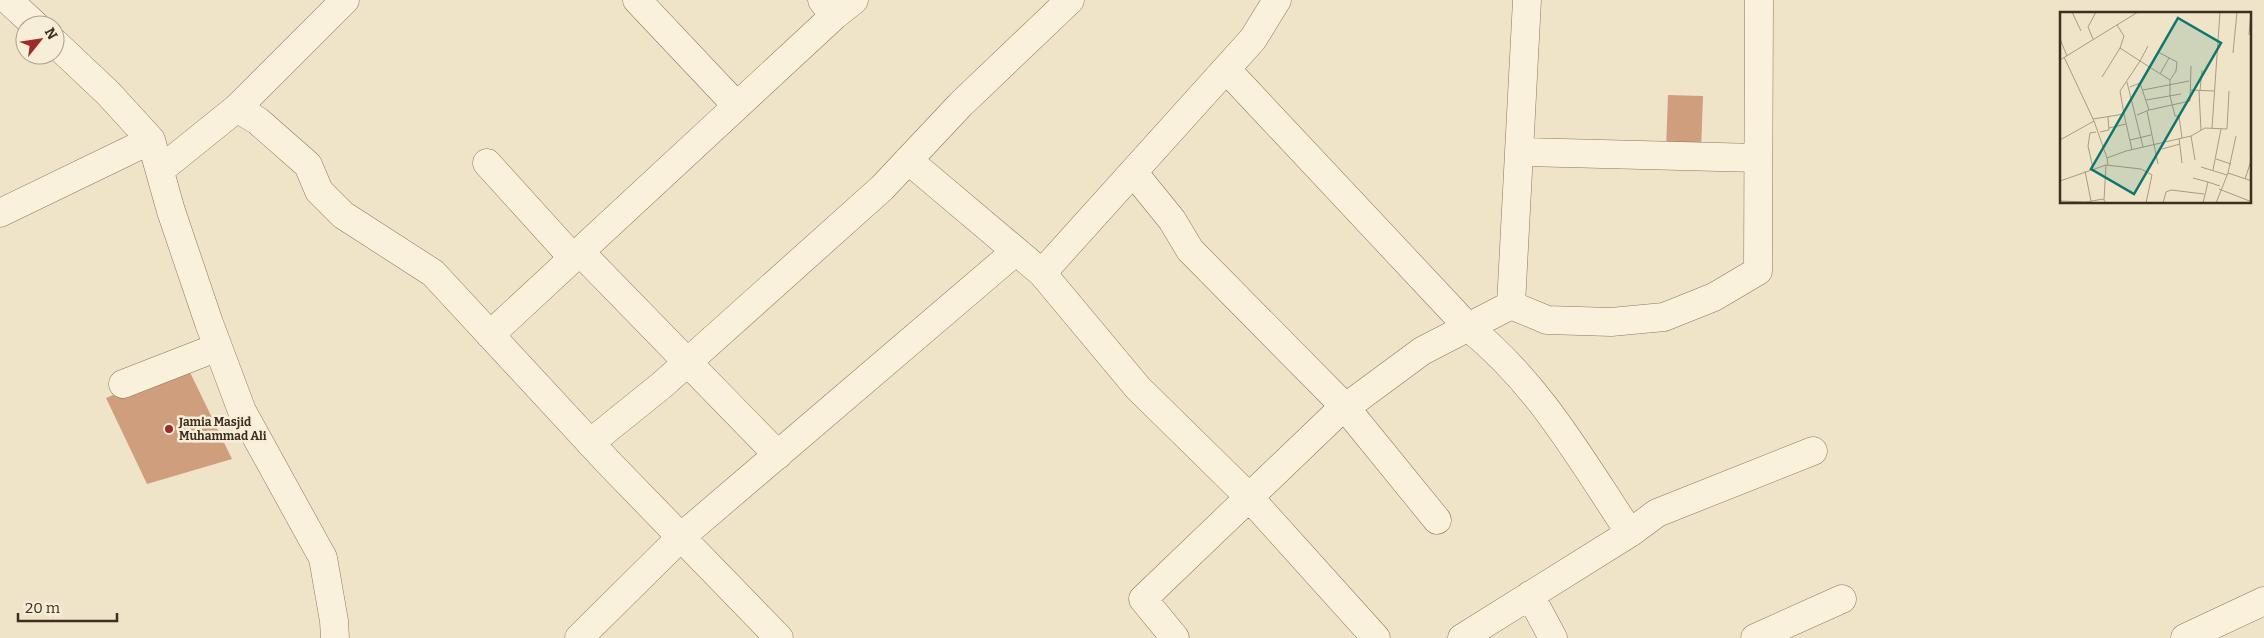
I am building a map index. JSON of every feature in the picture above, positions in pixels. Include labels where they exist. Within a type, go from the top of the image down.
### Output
[{"type":"street","points":[[160,170],[237,108],[345,0]]},
{"type":"street","points":[[637,0],[737,106]]},
{"type":"street","points":[[590,443],[687,362],[882,188],[961,104],[1070,0]]},
{"type":"street","points":[[1042,273],[1253,40],[1277,0]]},
{"type":"street","points":[[1511,305],[1527,0]]},
{"type":"street","points":[[1175,638],[1142,600],[1248,496],[1334,416],[1422,351],[1511,305],[1547,320],[1611,322],[1664,317],[1714,297],[1758,271],[1759,0]]},
{"type":"street","points":[[490,335],[737,106],[837,5]]},
{"type":"street","points":[[65,52],[108,93],[151,140],[172,211],[218,347],[242,411],[323,558],[334,621],[335,638]]},
{"type":"street","points":[[1226,69],[1468,327],[1496,350],[1545,407],[1630,532]]},
{"type":"street","points":[[237,108],[258,121],[308,165],[319,191],[343,215],[433,273],[590,443],[779,638]]},
{"type":"street","points":[[0,213],[151,140]]},
{"type":"street","points":[[1520,152],[1758,158]]},
{"type":"street","points":[[908,160],[1042,273],[1138,388],[1248,496],[1376,638]]},
{"type":"street","points":[[487,163],[778,455]]},
{"type":"street","points":[[1133,172],[1172,220],[1190,250],[1345,407],[1437,520]]},
{"type":"street","points":[[579,638],[681,538],[1016,251]]},
{"type":"street","points":[[123,384],[218,347]]},
{"type":"street","points":[[1462,638],[1657,514],[1813,451]]},
{"type":"street","points":[[1530,595],[1553,638]]},
{"type":"street","points":[[1755,638],[1842,599]]},
{"type":"street","points":[[2185,638],[2264,601]]},
{"type":"building","points":[[1668,95],[1703,96],[1701,152],[1666,150]]},
{"type":"building","name":"Jamia Masjid Muhammad Ali","points":[[186,364],[232,459],[147,484],[106,398]]},
{"type":"place","name":"Jamia Masjid Muhammad Ali","points":[[169,429]]}]
